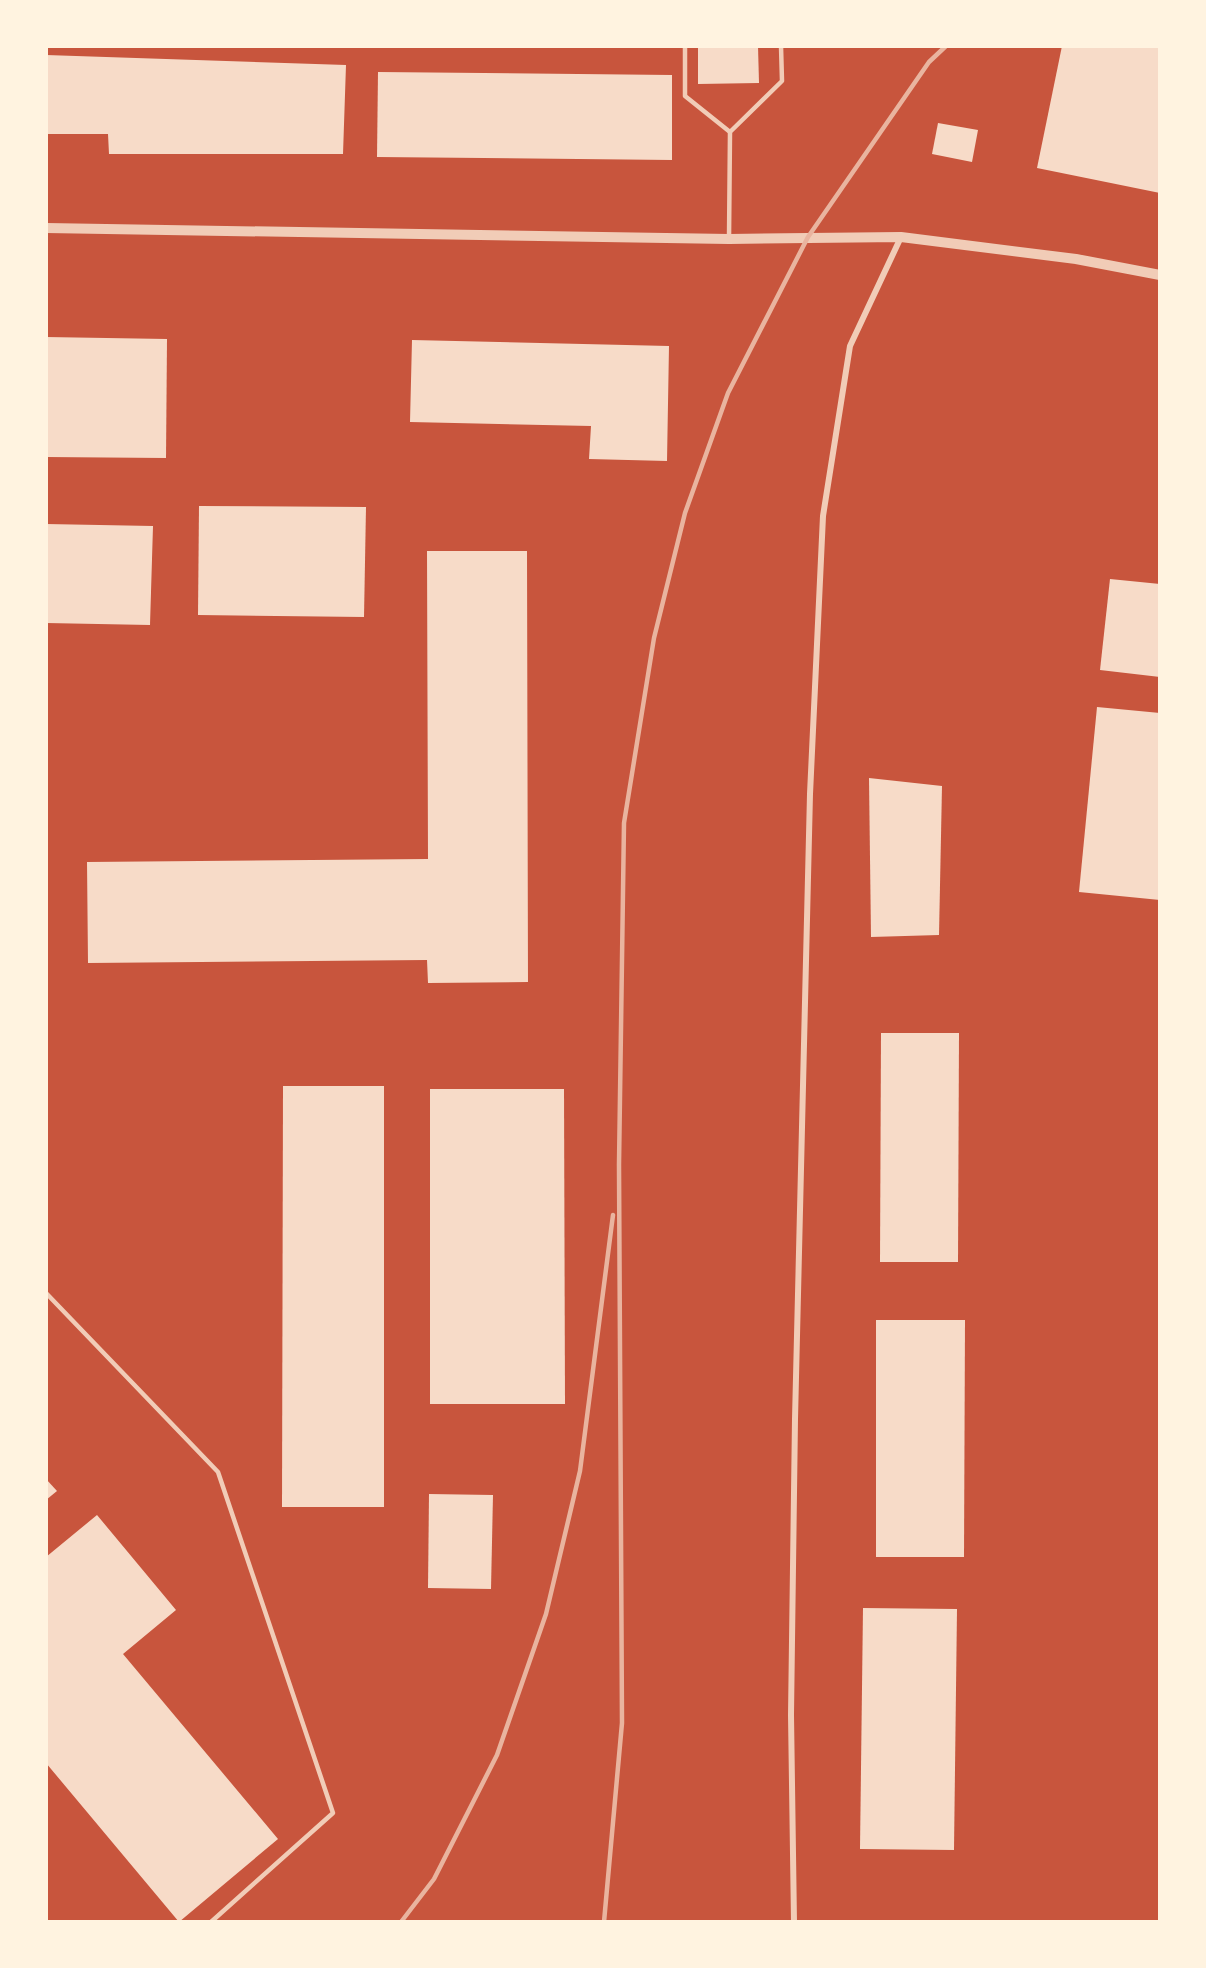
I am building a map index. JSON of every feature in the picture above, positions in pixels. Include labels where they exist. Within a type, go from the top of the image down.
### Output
[{"type":"street","points":[[46,228],[729,239],[902,237],[1076,259],[1160,275]]},
{"type":"street","points":[[794,1922],[792,1704],[795,1419],[810,794],[823,516],[850,346],[902,237]]},
{"type":"lane","points":[[685,46],[685,96],[730,132]]},
{"type":"lane","points":[[729,239],[730,132],[782,81],[781,46]]},
{"type":"lane","points":[[46,1293],[218,1472],[333,1813],[211,1922]]},
{"type":"building","points":[[698,46],[758,46],[759,83],[698,84]]},
{"type":"building","points":[[1062,46],[1160,46],[1160,193],[1037,168]]},
{"type":"building","points":[[46,55],[346,65],[343,154],[109,154],[108,134],[46,134]]},
{"type":"building","points":[[378,72],[672,75],[672,160],[377,157]]},
{"type":"building","points":[[938,123],[978,130],[972,162],[932,154]]},
{"type":"building","points":[[46,337],[167,339],[166,458],[46,457]]},
{"type":"building","points":[[412,340],[669,346],[667,461],[589,459],[591,426],[410,422]]},
{"type":"building","points":[[199,506],[366,507],[364,617],[198,615]]},
{"type":"building","points":[[46,524],[153,526],[150,625],[46,623]]},
{"type":"building","points":[[427,551],[527,551],[528,982],[428,983],[427,960],[88,963],[87,862],[428,859]]},
{"type":"building","points":[[1110,579],[1160,584],[1160,677],[1100,670]]},
{"type":"building","points":[[1097,707],[1160,713],[1160,900],[1079,892]]},
{"type":"building","points":[[869,778],[942,786],[939,935],[871,937]]},
{"type":"building","points":[[881,1033],[959,1033],[958,1262],[880,1262]]},
{"type":"building","points":[[283,1086],[384,1086],[384,1507],[282,1507]]},
{"type":"building","points":[[430,1089],[564,1089],[565,1404],[430,1404]]},
{"type":"building","points":[[876,1320],[965,1320],[964,1557],[876,1557]]},
{"type":"building","points":[[46,1479],[57,1491],[46,1500]]},
{"type":"building","points":[[429,1494],[493,1495],[491,1589],[428,1588]]},
{"type":"building","points":[[97,1515],[176,1610],[123,1654],[278,1839],[179,1922],[46,1763],[46,1557]]},
{"type":"building","points":[[863,1608],[957,1609],[954,1850],[860,1849]]},
{"type":"railway","points":[[604,1922],[622,1723],[619,1165],[624,823],[654,638],[685,513],[728,393],[808,237],[929,62],[946,46]]},
{"type":"railway","points":[[401,1922],[434,1879],[497,1755],[546,1614],[580,1471],[613,1215]]}]
